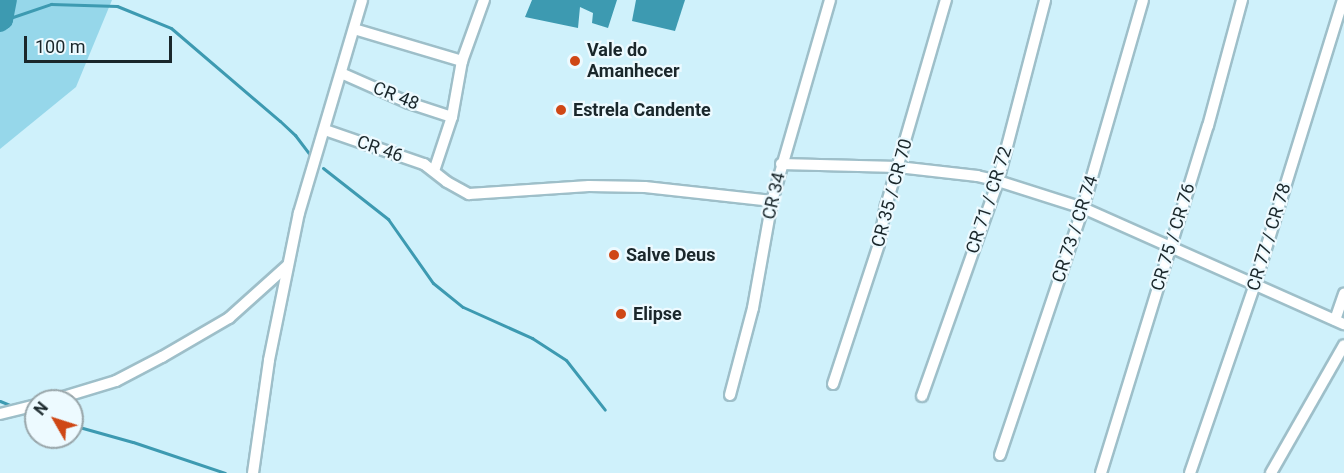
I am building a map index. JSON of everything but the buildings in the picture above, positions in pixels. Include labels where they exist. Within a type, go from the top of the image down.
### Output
[{"type":"street","points":[[253,473],[269,360],[298,213],[325,130],[362,0]]},
{"type":"street","points":[[434,171],[452,117],[462,61],[484,0]]},
{"type":"street","name":"CR 34","points":[[730,395],[753,308],[772,201],[830,0]]},
{"type":"street","name":"CR 35 / CR 70","points":[[833,384],[879,244],[886,206],[946,0]]},
{"type":"street","name":"CR 71 / CR 72","points":[[922,396],[998,181],[1045,0]]},
{"type":"street","name":"CR 73 / CR 74","points":[[1000,455],[1083,208],[1143,0]]},
{"type":"street","name":"CR 75 / CR 76","points":[[1101,473],[1208,126],[1242,0]]},
{"type":"street","name":"CR 77 / CR 78","points":[[1190,473],[1255,284],[1343,0]]},
{"type":"street","points":[[354,29],[462,61]]},
{"type":"street","name":"CR 48","points":[[341,73],[409,104],[452,117]]},
{"type":"street","name":"CR 46","points":[[325,130],[424,164],[447,182],[469,194],[589,186],[645,187],[772,201]]},
{"type":"street","points":[[782,164],[898,168],[977,176],[1083,208],[1340,322],[1344,294]]},
{"type":"street","points":[[84,391],[116,381],[229,318],[288,265]]},
{"type":"street","points":[[1271,473],[1344,345]]},
{"type":"street","points":[[0,414],[24,408]]},
{"type":"shaded area","points":[[0,0],[112,0],[76,87],[0,149]]},
{"type":"shaded area","points":[[532,0],[617,0],[608,28],[592,23],[593,13],[580,7],[578,28],[525,17]]},
{"type":"shaded area","points":[[636,0],[685,0],[675,31],[632,21]]},
{"type":"waterway","points":[[0,23],[4,20],[8,0]]},
{"type":"waterway","points":[[4,20],[51,4],[117,6],[171,28],[280,121],[295,135],[310,155]]},
{"type":"waterway","points":[[323,168],[388,219],[433,283],[463,307],[532,338],[566,360],[605,410]]},
{"type":"waterway","points":[[0,401],[10,405]]},
{"type":"waterway","points":[[84,428],[225,473]]},
{"type":"place","name":"Vale do Amanhecer","points":[[575,61]]},
{"type":"place","name":"Estrela Candente","points":[[561,110]]},
{"type":"place","name":"Salve Deus","points":[[614,255]]},
{"type":"place","name":"Elipse","points":[[621,314]]}]
